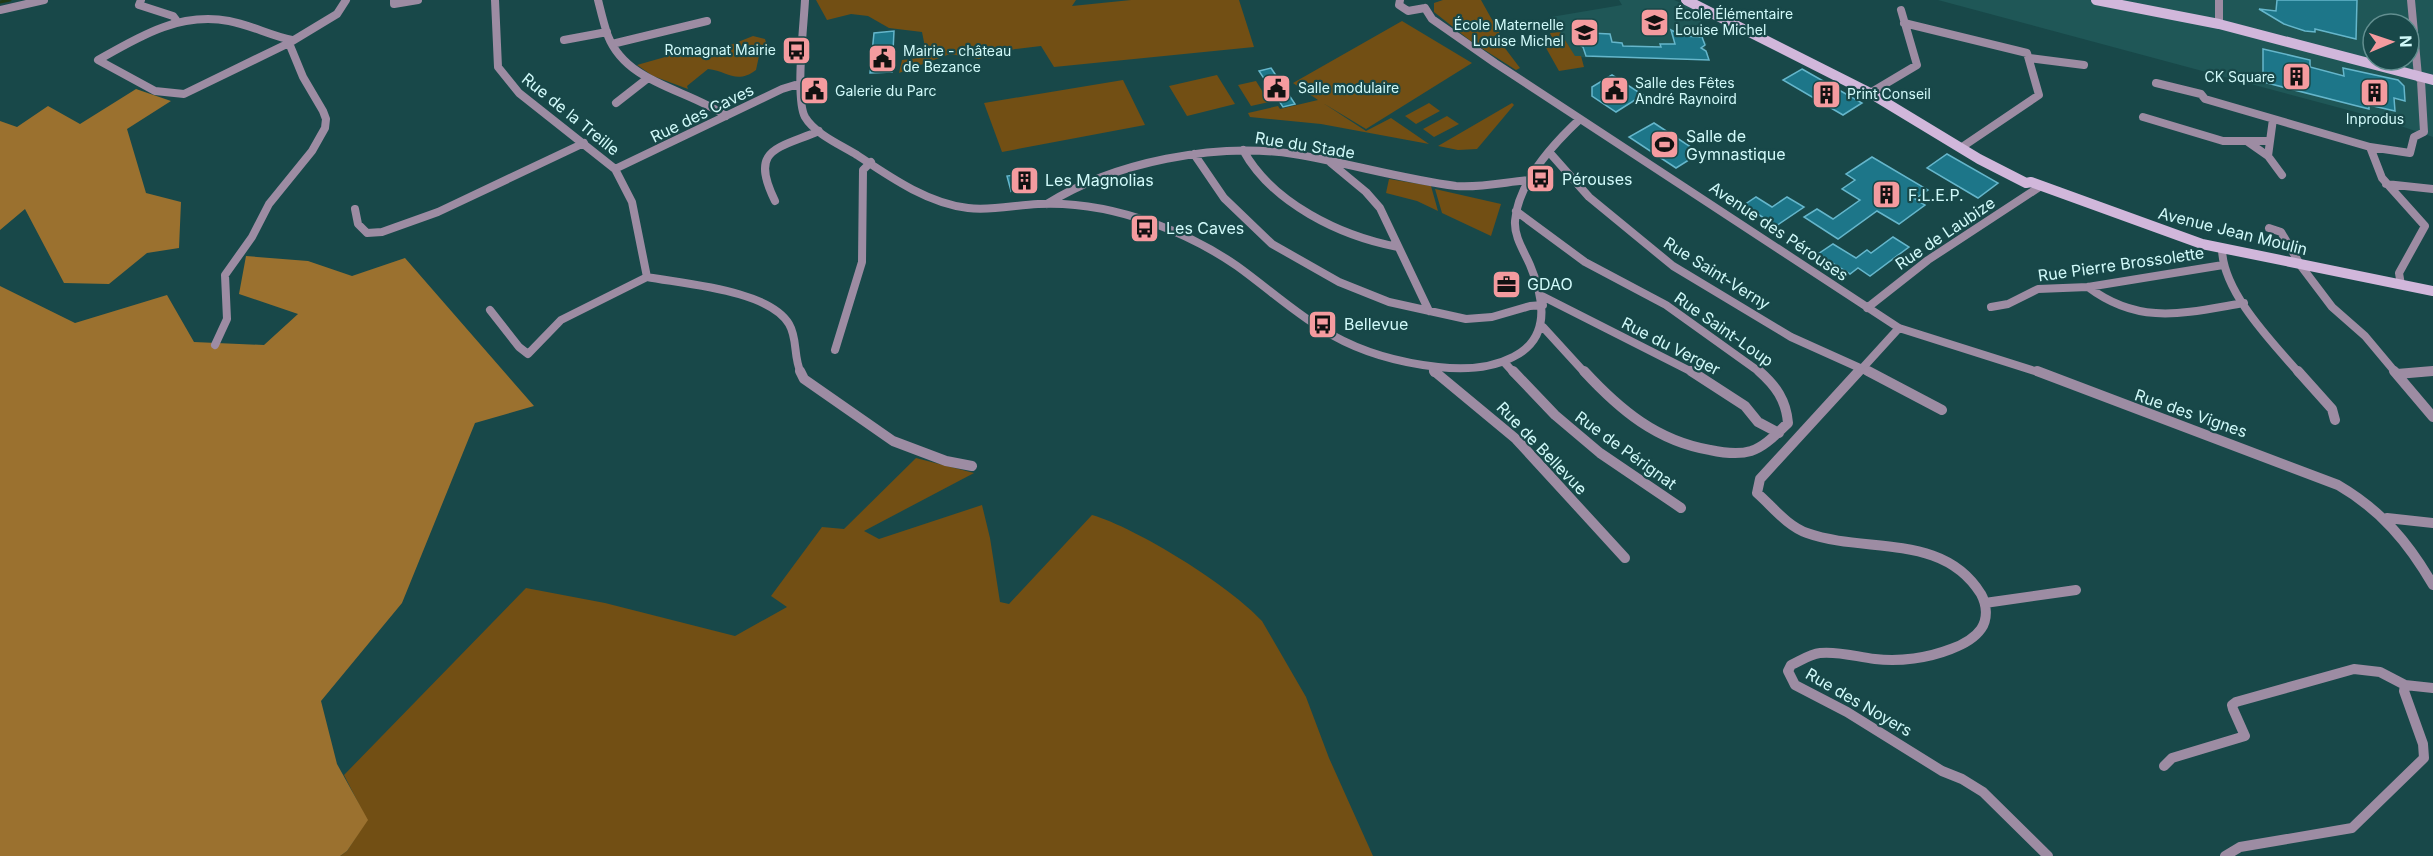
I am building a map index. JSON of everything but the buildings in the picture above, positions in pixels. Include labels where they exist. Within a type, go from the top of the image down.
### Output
[{"type":"main road","name":"Avenue Jean Moulin","points":[[1686,0],[1695,2],[1870,93],[2026,183],[2036,184],[2155,229],[2222,248],[2301,266],[2433,291]]},
{"type":"main road","points":[[2096,0],[2218,24],[2433,80]]},
{"type":"street","points":[[0,10],[45,0]]},
{"type":"street","points":[[141,0],[140,5],[173,16],[176,20]]},
{"type":"street","points":[[291,41],[253,26],[209,18],[176,20],[150,31],[98,60],[155,91],[184,94],[291,41],[325,23],[337,14],[346,0]]},
{"type":"street","points":[[394,0],[394,4],[418,0]]},
{"type":"street","name":"Rue de la Treille","points":[[495,0],[498,67],[519,93],[615,169],[632,202],[647,277]]},
{"type":"street","points":[[598,0],[612,44],[627,64],[648,78],[690,94],[726,116]]},
{"type":"street","points":[[805,0],[801,87],[803,113],[809,123],[926,196],[965,208],[995,209],[1047,204],[1115,213],[1174,231],[1237,266],[1301,316],[1333,336],[1375,354],[1432,367],[1475,368],[1504,362],[1528,348],[1543,327],[1542,301],[1515,232],[1516,211],[1519,198],[1529,180],[1580,119]]},
{"type":"street","points":[[1390,0],[1399,1]]},
{"type":"street","points":[[2218,24],[2219,0]]},
{"type":"street","points":[[2157,83],[2201,94],[2205,99],[2370,147],[2410,153],[2414,137],[2424,132],[2421,81],[2418,76],[2411,0]]},
{"type":"street","name":"Avenue des Pérouses","points":[[1399,1],[1405,10],[1432,20],[1899,328]]},
{"type":"street","points":[[1414,12],[1426,3]]},
{"type":"street","name":"Avenue des Pérouses","points":[[1426,3],[1432,20]]},
{"type":"street","points":[[1870,93],[1917,65],[1901,10]]},
{"type":"street","points":[[612,44],[707,21]]},
{"type":"street","points":[[1905,22],[2027,53],[2040,95],[1962,147]]},
{"type":"street","points":[[564,40],[608,32]]},
{"type":"street","points":[[215,345],[227,319],[225,274],[252,237],[269,204],[312,151],[325,128],[326,119],[323,111],[303,77],[291,41]]},
{"type":"street","points":[[2029,58],[2085,65]]},
{"type":"street","points":[[616,103],[648,78]]},
{"type":"street","name":"Rue des Caves","points":[[615,169],[782,89],[801,87]]},
{"type":"street","points":[[2143,117],[2223,141],[2270,141]]},
{"type":"street","points":[[2268,156],[2273,119]]},
{"type":"street","points":[[775,201],[766,179],[764,166],[768,153],[777,147],[819,131]]},
{"type":"street","points":[[2248,142],[2268,156],[2282,175]]},
{"type":"street","points":[[355,209],[358,224],[367,233],[380,233],[446,209],[584,143]]},
{"type":"street","points":[[2370,147],[2386,184],[2425,226],[2399,273],[2401,285]]},
{"type":"street","points":[[1243,150],[1246,157],[1262,175],[1305,210],[1326,223],[1371,243],[1398,247]]},
{"type":"street","name":"Rue du Stade","points":[[1047,204],[1072,190],[1150,162],[1194,154],[1243,150],[1293,154],[1458,186],[1529,180]]},
{"type":"street","name":"Rue Saint-Verny","points":[[1550,153],[1603,209],[1673,266],[1791,337],[1860,368],[1942,410]]},
{"type":"street","points":[[1194,154],[1224,198],[1272,244],[1339,282],[1389,302],[1466,319],[1478,320],[1542,301]]},
{"type":"street","points":[[835,350],[862,262],[863,170],[871,162]]},
{"type":"street","points":[[1331,163],[1380,208],[1429,311]]},
{"type":"street","name":"Rue de Laubize","points":[[1867,308],[1928,260],[2036,184]]},
{"type":"street","points":[[2386,184],[2433,189]]},
{"type":"street","name":"Rue Saint-Loup","points":[[1516,211],[1585,262],[1666,305],[1752,364],[1776,386],[1787,410],[1788,423]]},
{"type":"street","points":[[2269,228],[2281,232],[2301,266],[2332,307],[2366,336],[2433,417]]},
{"type":"street","points":[[2222,248],[2223,265],[2244,303],[2276,346],[2332,409],[2335,420]]},
{"type":"street","name":"Rue Pierre Brossolette","points":[[1991,306],[2008,304],[2038,289],[2088,287],[2223,265]]},
{"type":"street","points":[[490,310],[519,347],[528,354],[561,320],[647,277],[749,296],[770,306],[788,322],[795,338],[798,367],[804,379],[893,441],[925,454],[972,466]]},
{"type":"street","points":[[2088,287],[2102,300],[2114,306],[2140,313],[2167,314],[2244,303]]},
{"type":"street","name":"Rue du Verger","points":[[1542,301],[1705,378],[1745,406],[1758,422],[1779,433]]},
{"type":"street","points":[[1543,327],[1558,339],[1582,369],[1624,412],[1642,427],[1661,436],[1683,444],[1732,453],[1761,449],[1788,423],[1803,432]]},
{"type":"street","points":[[1899,328],[1760,478],[1757,494],[1803,532],[1822,538],[1935,555],[1953,564],[1968,576],[1980,591],[1985,603],[2076,590]]},
{"type":"street","name":"Rue des Vignes","points":[[1899,328],[2013,362],[2345,488],[2360,496],[2387,518],[2433,585]]},
{"type":"street","name":"Rue de Pérignat","points":[[1504,362],[1555,416],[1600,453],[1682,508]]},
{"type":"street","name":"Rue de Bellevue","points":[[1432,367],[1435,374],[1480,407],[1516,439],[1625,558]]},
{"type":"street","points":[[2397,374],[2433,371]]},
{"type":"street","points":[[2387,518],[2416,523],[2433,523]]},
{"type":"street","name":"Rue des Noyers","points":[[1985,603],[1983,628],[1974,637],[1952,648],[1923,658],[1898,661],[1837,653],[1818,653],[1791,665],[1788,671],[1795,685],[1847,712],[1942,771],[1962,779],[1983,792],[2048,856]]},
{"type":"street","points":[[2164,766],[2172,758],[2245,736],[2233,713],[2232,705],[2236,702],[2354,669],[2380,672],[2405,685],[2433,688]]},
{"type":"street","points":[[2225,856],[2240,847],[2352,828],[2418,766],[2424,758],[2423,744],[2404,691],[2405,685]]},
{"type":"shaded area","points":[[816,0],[1076,0],[1072,6],[1131,0],[1239,0],[1254,47],[1054,67],[1041,46],[1015,49],[979,59],[950,54],[899,73],[902,60],[927,57],[922,32],[889,28],[868,16],[851,14],[827,20]]},
{"type":"shaded area","points":[[1443,0],[1481,0],[1500,34],[1495,35],[1520,68],[1516,70],[1472,42],[1434,12],[1434,3]]},
{"type":"shaded area","name":"École Élémentaire Louise Michel","points":[[1619,0],[1674,0],[1698,10],[1705,37],[1702,37],[1707,44],[1705,46],[1709,53],[1707,54],[1709,60],[1664,59],[1663,54],[1652,55],[1652,58],[1645,59],[1636,58],[1635,54],[1608,58],[1575,57],[1551,17],[1622,5]]},
{"type":"shaded area","points":[[1938,0],[2433,0],[2433,137],[2374,117]]},
{"type":"shaded area","points":[[1402,21],[1472,63],[1366,129],[1323,103],[1366,131],[1391,118],[1429,144],[1321,124],[1250,117],[1248,113],[1278,106],[1280,109],[1318,100],[1293,83]]},
{"type":"shaded area","points":[[1560,32],[1575,56],[1581,56],[1584,67],[1559,71],[1541,39],[1552,38],[1550,33]]},
{"type":"shaded area","points":[[753,36],[765,39],[767,46],[759,56],[756,70],[743,76],[732,76],[708,69],[687,86],[688,89],[653,76],[637,65],[686,51],[698,52],[723,48]]},
{"type":"shaded area","points":[[1217,75],[1235,104],[1187,116],[1169,86]]},
{"type":"shaded area","points":[[1123,80],[1145,125],[1002,152],[984,103]]},
{"type":"shaded area","points":[[1256,81],[1269,102],[1251,106],[1238,85]]},
{"type":"shaded area","points":[[136,89],[171,101],[127,129],[146,193],[181,202],[179,248],[147,253],[109,284],[64,283],[25,209],[0,230],[0,121],[17,127],[48,106],[80,124]]},
{"type":"shaded area","points":[[1429,103],[1440,111],[1416,124],[1405,116]]},
{"type":"shaded area","points":[[1512,103],[1514,105],[1477,149],[1458,150],[1438,146]]},
{"type":"shaded area","points":[[1447,116],[1459,124],[1434,137],[1423,129]]},
{"type":"shaded area","points":[[1389,179],[1431,186],[1438,211],[1417,201],[1386,193]]},
{"type":"shaded area","points":[[1435,189],[1501,204],[1491,236],[1442,213]]},
{"type":"shaded area","points":[[246,256],[308,261],[352,276],[405,258],[534,406],[475,423],[402,603],[321,701],[337,764],[368,820],[347,851],[340,856],[0,856],[0,286],[75,323],[167,295],[194,342],[264,345],[298,314],[239,294]]},
{"type":"shaded area","points":[[916,458],[974,473],[864,531],[879,539],[982,505],[990,538],[1000,602],[1009,604],[1092,515],[1157,545],[1206,576],[1247,607],[1262,621],[1306,697],[1329,758],[1373,856],[340,856],[347,851],[367,820],[344,775],[526,588],[605,603],[735,636],[787,607],[771,596],[822,527],[844,529]]},
{"type":"waterway","points":[[0,2],[10,0]]},
{"type":"place","name":"École Élémentaire Louise Michel","points":[[1654,22]]},
{"type":"place","name":"École Maternelle Louise Michel","points":[[1585,33]]},
{"type":"place","name":"Romagnat Mairie","points":[[797,50]]},
{"type":"place","name":"Mairie - château de Bezance","points":[[882,59]]},
{"type":"place","name":"CK Square","points":[[2296,77]]},
{"type":"place","name":"Salle modulaire","points":[[1277,88]]},
{"type":"place","name":"Galerie du Parc","points":[[814,91]]},
{"type":"place","name":"Salle des Fêtes André Raynoird","points":[[1614,91]]},
{"type":"place","name":"Inprodus","points":[[2375,92]]},
{"type":"place","name":"Print Conseil","points":[[1826,94]]},
{"type":"place","name":"Salle de Gymnastique","points":[[1665,145]]},
{"type":"place","name":"Pérouses","points":[[1541,179]]},
{"type":"place","name":"Les Magnolias","points":[[1024,180]]},
{"type":"place","name":"F.L.E.P.","points":[[1887,195]]},
{"type":"place","name":"Les Caves","points":[[1145,228]]},
{"type":"place","name":"GDAO","points":[[1506,284]]},
{"type":"place","name":"Bellevue","points":[[1323,324]]}]
